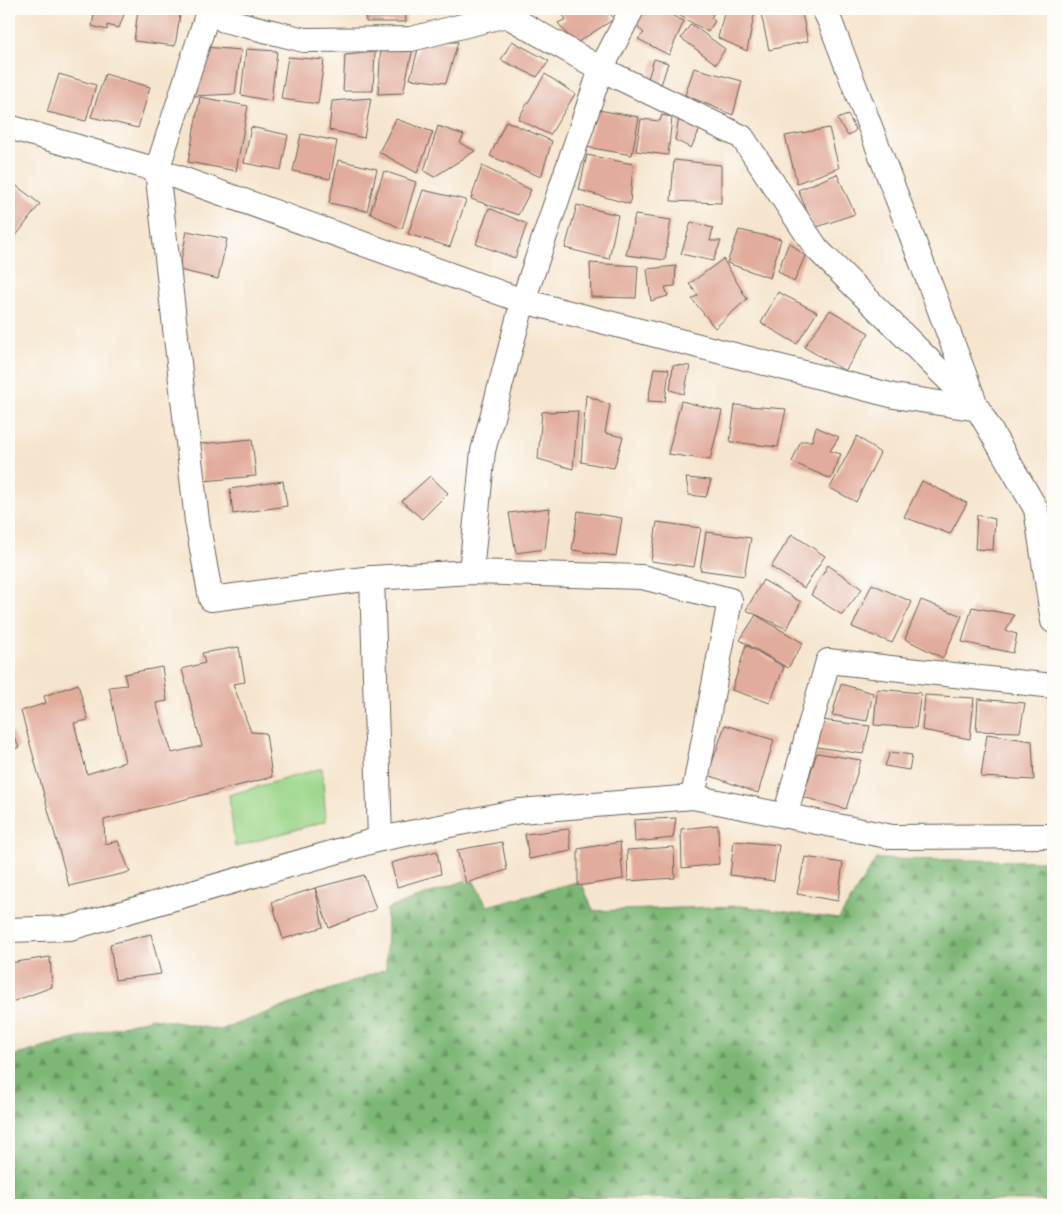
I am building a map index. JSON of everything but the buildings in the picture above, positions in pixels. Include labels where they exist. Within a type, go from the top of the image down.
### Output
[{"type":"street","points":[[693,797],[730,600],[642,577],[471,572],[372,578],[210,599],[197,520],[157,170],[210,9],[224,20],[304,40],[411,39],[505,12],[601,69],[742,136],[817,248],[978,409]]},
{"type":"street","points":[[471,572],[483,451],[523,300],[601,69],[632,9]]},
{"type":"street","points":[[824,9],[978,409],[1036,509],[1053,622]]},
{"type":"street","points":[[9,127],[157,170],[523,300],[894,396],[978,409]]},
{"type":"street","points":[[372,578],[380,839]]},
{"type":"street","points":[[785,816],[828,661],[1053,686]]},
{"type":"street","points":[[9,930],[70,928],[380,839],[520,811],[693,797],[892,837],[1053,836]]},
{"type":"green space","points":[[322,768],[326,821],[235,847],[229,795]]},
{"type":"green space","points":[[876,859],[1053,861],[1053,1201],[565,1198],[541,1205],[9,1205],[9,1057],[152,1018],[220,1030],[386,969],[387,909],[472,878],[487,906],[581,881],[593,911],[741,906],[839,919]]}]
